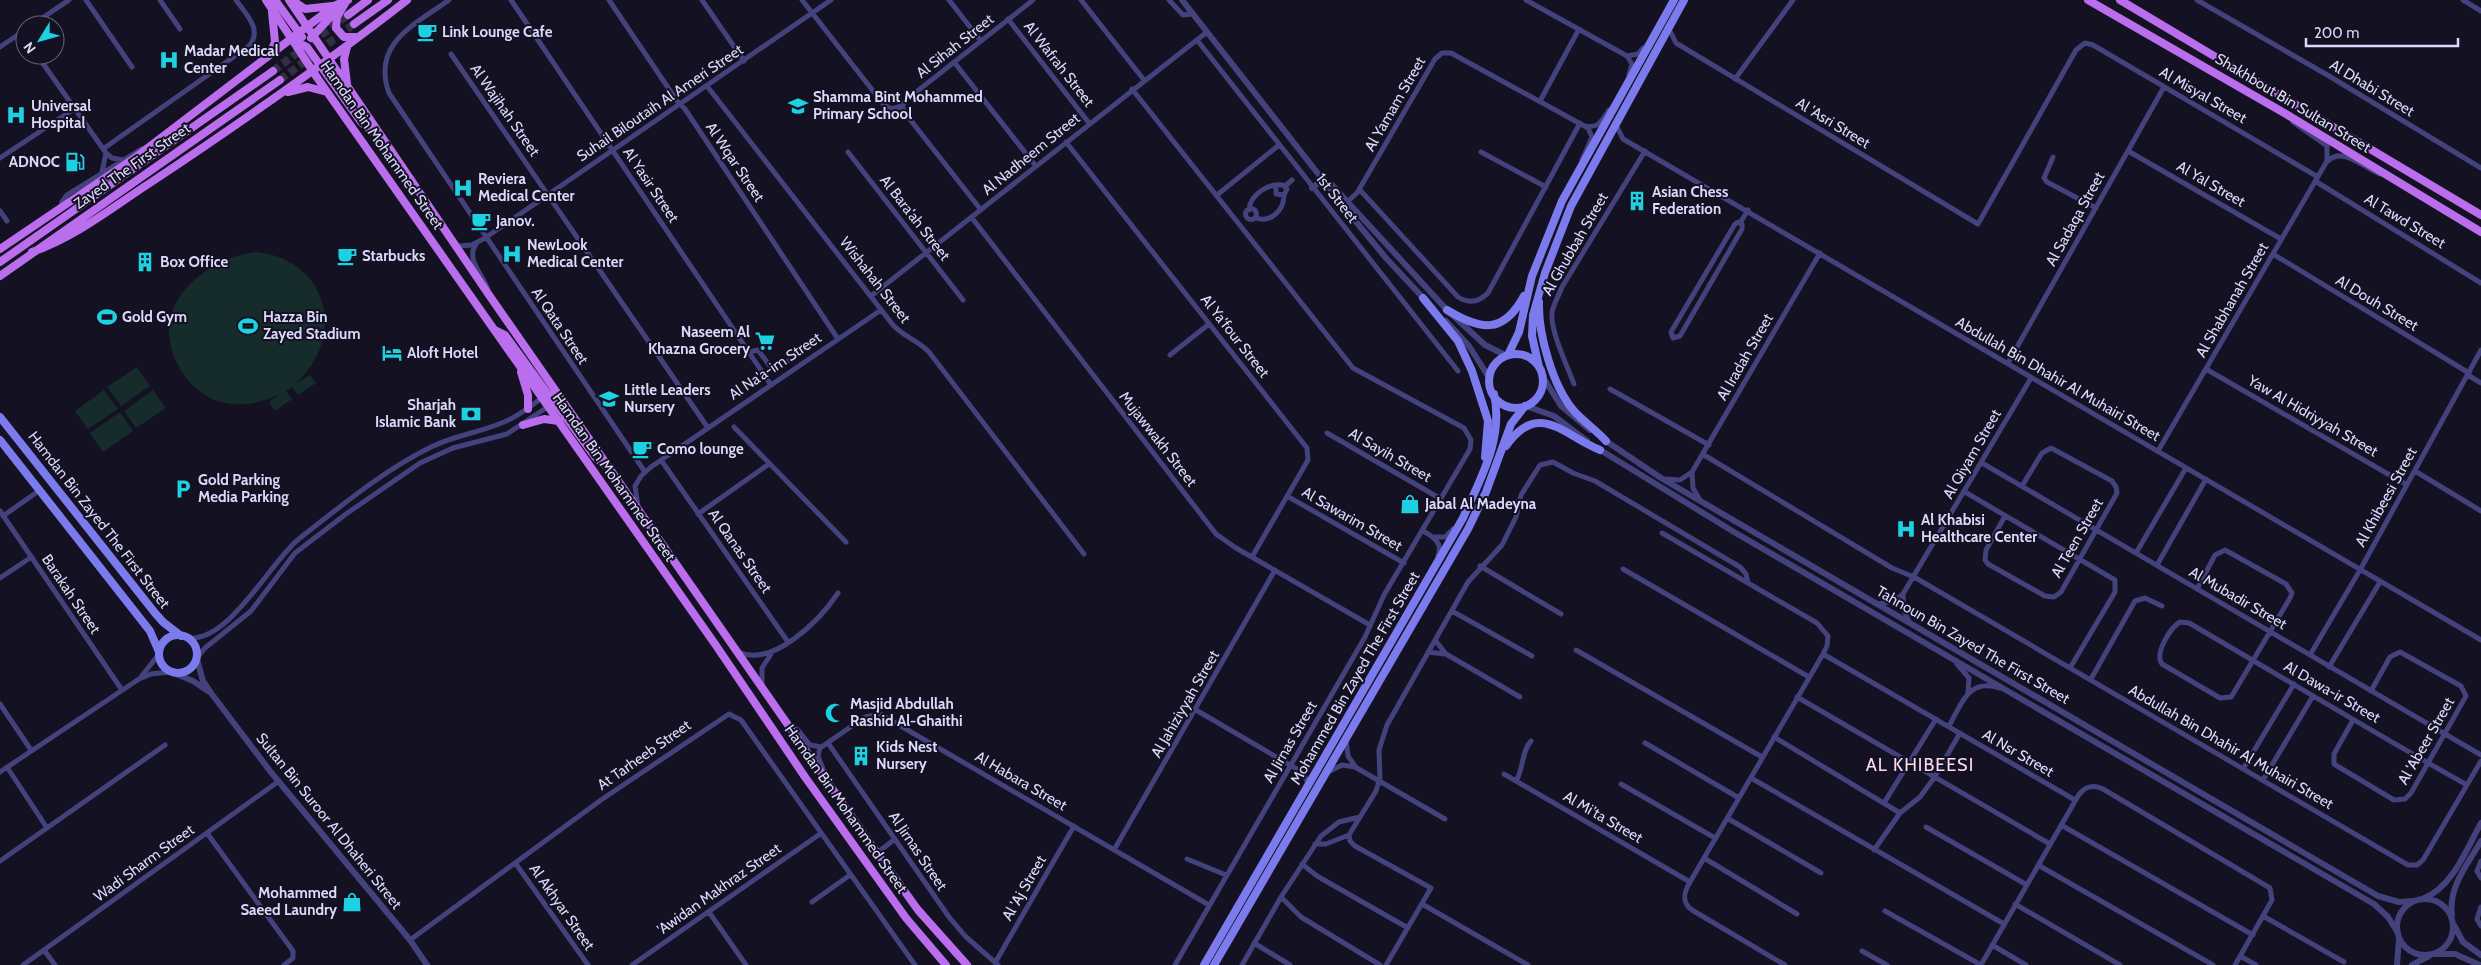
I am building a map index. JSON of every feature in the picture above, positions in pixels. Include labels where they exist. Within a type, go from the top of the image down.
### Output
[{"type":"main road","name":"Hamdan Bin Mohammed Street","points":[[266,0],[327,92],[518,363],[555,402],[559,421],[884,888],[946,965]]},
{"type":"main road","points":[[275,0],[361,122],[386,143]]},
{"type":"main road","name":"Hamdan Bin Mohammed Street","points":[[290,0],[328,60],[458,246],[549,394],[611,470],[918,910],[966,965]]},
{"type":"main road","points":[[290,0],[305,9],[336,5]]},
{"type":"main road","points":[[0,249],[156,142],[306,27],[336,5],[347,0]]},
{"type":"main road","points":[[347,0],[337,17],[336,28],[344,37],[359,37]]},
{"type":"main road","points":[[313,71],[307,58],[307,46],[312,36],[347,0]]},
{"type":"main road","points":[[348,15],[368,0]]},
{"type":"main road","points":[[354,24],[388,0]]},
{"type":"main road","points":[[32,252],[63,240],[279,95],[407,0]]},
{"type":"main road","points":[[1674,0],[1558,210],[1529,288],[1518,332],[1507,356],[1495,365],[1490,379],[1494,394],[1498,400],[1510,407],[1525,406],[1540,394],[1543,376],[1539,367],[1531,324],[1540,288],[1571,206],[1684,0]]},
{"type":"main road","name":"Shakhbout Bin Sultan Street","points":[[2088,0],[2286,114],[2480,232]]},
{"type":"main road","name":"Shakhbout Bin Sultan Street","points":[[2120,0],[2481,214]]},
{"type":"main road","points":[[270,55],[275,42],[271,8]]},
{"type":"main road","points":[[292,39],[307,46],[317,55],[328,60]]},
{"type":"main road","points":[[347,46],[344,59],[348,89]]},
{"type":"main road","name":"Zayed The First Street","points":[[1,262],[273,71]]},
{"type":"main road","name":"Zayed The First Street","points":[[0,276],[280,80]]},
{"type":"main road","points":[[279,95],[308,87],[327,92]]},
{"type":"main road","points":[[1447,310],[1477,325],[1498,324],[1515,312],[1529,288]]},
{"type":"main road","points":[[1540,288],[1539,327],[1562,392],[1575,412],[1606,441]]},
{"type":"main road","points":[[1423,298],[1458,341],[1487,413],[1488,438],[1483,474]]},
{"type":"main road","points":[[496,331],[508,338],[549,394]]},
{"type":"main road","points":[[1507,356],[1523,355],[1532,359],[1539,367]]},
{"type":"main road","points":[[518,363],[527,389],[528,409]]},
{"type":"main road","name":"Mohammed Bin Zayed The First Street","points":[[1204,965],[1454,535],[1483,474],[1496,433],[1497,414],[1494,394]]},
{"type":"main road","name":"Mohammed Bin Zayed The First Street","points":[[1214,965],[1468,529],[1486,492],[1511,424],[1525,406]]},
{"type":"main road","name":"Hamdan Bin Zayed The First Street","points":[[0,417],[154,613],[162,622],[184,637]]},
{"type":"main road","points":[[523,424],[544,419],[559,421]]},
{"type":"main road","points":[[1501,454],[1520,430],[1531,425],[1544,423],[1565,429],[1600,450]]},
{"type":"main road","name":"Hamdan Bin Zayed The First Street","points":[[0,440],[150,631],[159,653]]},
{"type":"main road","points":[[184,637],[194,644],[197,659],[188,671],[172,673],[162,664],[159,653],[161,646],[169,638],[184,637]]},
{"type":"street","points":[[47,15],[69,0]]},
{"type":"street","points":[[86,0],[132,67]]},
{"type":"street","points":[[160,0],[180,29]]},
{"type":"street","points":[[102,172],[104,151],[249,46],[254,39],[255,30],[236,0]]},
{"type":"street","name":"Al Qata Street","points":[[449,0],[394,41],[385,71],[386,87],[395,106],[645,472]]},
{"type":"street","name":"Al Yasir Street","points":[[511,0],[771,385]]},
{"type":"street","name":"Al Wqar Street","points":[[609,0],[838,339]]},
{"type":"street","points":[[702,0],[744,61]]},
{"type":"street","points":[[802,0],[811,14],[884,105],[891,108],[902,106],[905,114],[981,210]]},
{"type":"street","name":"Suhail Biloutaih Al Ameri Street","points":[[458,246],[468,246],[485,238],[681,105],[831,0]]},
{"type":"street","points":[[949,0],[981,41]]},
{"type":"street","name":"Al Sihah Street","points":[[902,106],[906,100],[1033,0]]},
{"type":"street","points":[[1081,0],[1144,80]]},
{"type":"street","points":[[1169,0],[1180,14],[1188,16],[1193,14]]},
{"type":"street","points":[[1182,0],[1386,258],[1469,346],[1490,379]]},
{"type":"street","points":[[1526,0],[1627,56],[1632,64],[1625,89]]},
{"type":"street","points":[[1735,79],[1793,0]]},
{"type":"street","name":"Al Dhabi Street","points":[[2197,0],[2329,76],[2481,168]]},
{"type":"street","points":[[2463,0],[2481,11]]},
{"type":"street","name":"Al Wafrah Street","points":[[1008,19],[1089,123]]},
{"type":"street","points":[[1540,102],[1579,29]]},
{"type":"street","points":[[1659,46],[1676,43],[1669,29]]},
{"type":"street","points":[[1627,56],[1634,56],[1641,52],[1658,30]]},
{"type":"street","name":"Al Nadheem Street","points":[[871,296],[972,218],[1035,165],[1207,32]]},
{"type":"street","points":[[0,47],[15,37]]},
{"type":"street","name":"1st Street","points":[[1197,40],[1458,371]]},
{"type":"street","name":"Al 'Asri Street","points":[[1676,43],[1978,224]]},
{"type":"street","name":"Al Misyal Street","points":[[1978,224],[2081,44],[2089,43],[2316,179]]},
{"type":"street","name":"Al Yamam Street","points":[[1348,201],[1360,190],[1435,59],[1442,53],[1451,54],[1582,124]]},
{"type":"street","name":"Al Wajihah Street","points":[[452,54],[708,428]]},
{"type":"street","points":[[954,62],[1035,165]]},
{"type":"street","points":[[44,65],[104,151],[112,158],[123,160]]},
{"type":"street","name":"Wishahah Street","points":[[708,86],[881,310],[899,331],[924,346],[929,352],[1084,554]]},
{"type":"street","name":"Al Sadaqa Street","points":[[2008,364],[2164,87]]},
{"type":"street","points":[[1132,89],[1217,195],[1279,146]]},
{"type":"street","points":[[1582,124],[1592,127],[1599,124],[1617,104]]},
{"type":"street","points":[[0,158],[74,108]]},
{"type":"street","points":[[2286,114],[2300,128],[2324,144],[2328,149],[2327,161]]},
{"type":"street","points":[[1616,123],[1619,133],[1624,138]]},
{"type":"street","points":[[1581,166],[1592,137],[1590,130],[1582,124]]},
{"type":"street","points":[[1360,190],[1454,294],[1469,302],[1480,300],[1488,293],[1582,124]]},
{"type":"street","points":[[1605,142],[1616,138],[1624,138]]},
{"type":"street","name":"Abdullah Bin Dhahir Al Muhairi Street","points":[[1624,138],[2481,640]]},
{"type":"street","points":[[61,208],[62,202],[67,195],[102,172],[156,142]]},
{"type":"street","name":"Al Ya'four Street","points":[[1066,142],[1307,448],[1308,460],[1252,557]]},
{"type":"street","name":"Al Ghubbah Street","points":[[1574,384],[1554,328],[1552,316],[1554,304],[1562,287],[1645,151]]},
{"type":"street","name":"Al Yal Street","points":[[2128,151],[2281,240]]},
{"type":"street","name":"Al Bara'ah Street","points":[[848,152],[963,300]]},
{"type":"street","points":[[1481,152],[1546,187]]},
{"type":"street","points":[[2327,161],[2333,156],[2343,155],[2369,170],[2389,176]]},
{"type":"street","points":[[2053,157],[2044,178],[2047,182],[2096,208]]},
{"type":"street","name":"Al Shabhanah Street","points":[[2158,451],[2327,161]]},
{"type":"street","points":[[1285,186],[1287,191],[1281,208],[1274,216],[1265,220],[1247,218],[1246,212],[1254,198],[1266,188],[1285,186],[1301,174]]},
{"type":"street","points":[[1312,188],[1324,179]]},
{"type":"street","points":[[1324,179],[1348,201],[1447,310],[1485,345],[1507,356]]},
{"type":"street","name":"Al Tawd Street","points":[[2316,179],[2481,283]]},
{"type":"street","points":[[1276,186],[1276,194],[1284,196]]},
{"type":"street","name":"Al Jirnas Street","points":[[1175,965],[1291,765],[1370,625],[1376,610],[1470,449],[1471,440],[1467,432],[1353,368],[1217,195]]},
{"type":"street","points":[[1740,223],[1742,229],[1680,336],[1673,338],[1671,332],[1735,224],[1740,223],[1748,210]]},
{"type":"street","points":[[0,211],[7,221]]},
{"type":"street","name":"Mujawwakh Street","points":[[972,218],[1212,530],[1223,540],[1370,625]]},
{"type":"street","points":[[478,242],[473,249],[472,257],[486,282],[489,295]]},
{"type":"street","name":"Al Iradah Street","points":[[1692,472],[1704,455],[1820,253]]},
{"type":"street","name":"Al Douh Street","points":[[2273,254],[2481,383]]},
{"type":"street","name":"Al Na'a-im Street","points":[[645,472],[881,310]]},
{"type":"street","points":[[1170,355],[1209,324]]},
{"type":"street","points":[[749,352],[758,350],[774,369],[796,356]]},
{"type":"street","name":"Al Khibeesi Street","points":[[2310,655],[2360,570],[2481,350]]},
{"type":"street","name":"Yaw Al Hidriyyah Street","points":[[2206,369],[2407,485]]},
{"type":"street","name":"Tahnoun Bin Zayed The First Street","points":[[1543,376],[1556,400],[1567,413],[1661,478],[2378,896],[2399,902],[2413,901]]},
{"type":"street","name":"Al Qiyam Street","points":[[1903,594],[2032,378]]},
{"type":"street","points":[[1610,389],[1709,446]]},
{"type":"street","points":[[184,637],[200,637],[229,619],[245,604],[290,546],[340,507],[407,460],[434,446],[506,422],[549,394]]},
{"type":"street","points":[[197,659],[205,648],[251,611],[295,553],[346,514],[420,462],[453,448],[502,436],[555,402]]},
{"type":"street","name":"Tahnoun Bin Zayed The First Street","points":[[1525,406],[1554,416],[1600,450],[1734,532],[2374,904],[2388,917],[2398,935]]},
{"type":"street","points":[[734,427],[846,542]]},
{"type":"street","name":"Al Sayih Street","points":[[1327,433],[1441,499]]},
{"type":"street","name":"Al Teen Street","points":[[2005,516],[1984,554],[1988,564],[2050,597],[2060,592],[2116,497],[2117,490],[2112,481],[2050,448],[2042,453],[2022,486]]},
{"type":"street","name":"Abdullah Bin Dhahir Al Muhairi Street","points":[[1704,455],[1892,568],[1914,576],[2406,864],[2413,866],[2423,860],[2481,761]]},
{"type":"street","name":"Al Qanas Street","points":[[661,460],[788,642]]},
{"type":"street","points":[[1315,844],[1326,844],[1349,835],[1376,792],[1380,781],[1378,756],[1384,731],[1468,582],[1480,566],[1502,545],[1516,517],[1520,498],[1536,470],[1543,463],[1550,462],[1595,480],[1737,566],[1746,574],[1748,583]]},
{"type":"street","name":"Al Mubadir Street","points":[[1982,463],[2481,755]]},
{"type":"street","points":[[698,514],[769,464]]},
{"type":"street","points":[[2136,553],[2186,468]]},
{"type":"street","points":[[2415,471],[2481,511]]},
{"type":"street","points":[[638,510],[635,486],[645,472]]},
{"type":"street","points":[[1661,478],[1680,480],[1692,472]]},
{"type":"street","points":[[1692,472],[1693,488],[1702,501]]},
{"type":"street","points":[[2156,565],[2206,480]]},
{"type":"street","points":[[1,514],[40,490]]},
{"type":"street","points":[[1965,492],[2113,578],[2116,589],[2070,668]]},
{"type":"street","points":[[1434,537],[1445,537],[1453,531],[1473,495]]},
{"type":"street","name":"Al Sawarim Street","points":[[1288,496],[1404,563]]},
{"type":"street","name":"Barakah Street","points":[[1,514],[122,690]]},
{"type":"street","points":[[1420,592],[1425,577],[1439,554],[1439,543],[1434,537],[1423,530]]},
{"type":"street","points":[[1662,533],[1822,627],[1828,641],[1823,654],[1690,882],[1684,897],[1688,907],[1785,965]]},
{"type":"street","points":[[2196,589],[2216,555],[2225,550],[2290,588],[2292,596],[2254,661]]},
{"type":"street","points":[[0,578],[30,558]]},
{"type":"street","points":[[1480,566],[1561,614]]},
{"type":"street","points":[[1623,569],[1809,677]]},
{"type":"street","name":"Al Jahiziyyah Street","points":[[1114,850],[1275,570]]},
{"type":"street","points":[[2329,667],[2380,582]]},
{"type":"street","points":[[738,652],[758,656],[773,652],[824,612],[838,593]]},
{"type":"street","points":[[1878,604],[1889,603],[1903,594],[1904,611],[1910,622]]},
{"type":"street","points":[[2091,679],[2135,601],[2146,598],[2162,606]]},
{"type":"street","points":[[1452,611],[1532,656]]},
{"type":"street","name":"Al Dawa-ir Street","points":[[2254,661],[2234,694],[2227,699],[2220,698],[2160,662],[2159,653],[2174,628],[2184,621],[2254,661],[2294,684],[2353,720],[2467,785]]},
{"type":"street","points":[[1435,640],[1446,654],[1520,697]]},
{"type":"street","points":[[1576,650],[1762,757]]},
{"type":"street","points":[[763,688],[762,668],[773,652]]},
{"type":"street","points":[[1428,652],[1446,654]]},
{"type":"street","name":"Al 'Abeer Street","points":[[2353,720],[2334,754],[2334,764],[2339,769],[2399,801],[2409,796],[2466,699],[2466,692],[2461,686],[2400,652],[2390,657],[2371,691]]},
{"type":"street","points":[[139,679],[159,653]]},
{"type":"street","name":"Al Nsr Street","points":[[1823,654],[2075,800]]},
{"type":"street","points":[[1949,657],[1967,673],[1970,683],[1968,694]]},
{"type":"street","name":"Sultan Bin Suroor Al Dhaheri Street","points":[[197,659],[203,681],[210,693],[279,782],[410,940],[427,965]]},
{"type":"street","points":[[0,772],[139,679],[157,672],[172,673]]},
{"type":"street","name":"Sultan Bin Suroor Al Dhaheri Street","points":[[172,673],[193,681],[210,693]]},
{"type":"street","points":[[2243,769],[2294,684]]},
{"type":"street","points":[[1949,726],[1968,694],[1976,687],[1986,685],[2010,692]]},
{"type":"street","points":[[2264,780],[2313,696]]},
{"type":"street","points":[[1797,697],[1908,764],[2050,844]]},
{"type":"street","points":[[0,704],[31,750]]},
{"type":"street","points":[[1196,710],[1302,772],[1309,784]]},
{"type":"street","name":"At Tarheeb Street","points":[[410,940],[601,800],[729,714],[741,720],[820,834],[915,965]]},
{"type":"street","name":"Al Habara Street","points":[[822,747],[865,717],[880,714],[1209,906]]},
{"type":"street","points":[[1884,803],[1936,719]]},
{"type":"street","points":[[788,725],[798,730],[810,744],[822,747],[818,756],[824,768],[826,778]]},
{"type":"street","points":[[1874,850],[1900,814],[1920,797],[1934,778],[1960,733]]},
{"type":"street","points":[[1347,737],[1348,756],[1355,767]]},
{"type":"street","points":[[1774,737],[1900,814]]},
{"type":"street","points":[[1516,781],[1522,767],[1526,748],[1531,740]]},
{"type":"street","name":"Al Jirnas Street","points":[[828,743],[949,918],[965,936],[996,964]]},
{"type":"street","points":[[1645,743],[1739,798]]},
{"type":"street","points":[[0,861],[165,745]]},
{"type":"street","points":[[1325,774],[1342,765],[1355,767],[1445,819]]},
{"type":"street","points":[[7,767],[47,828]]},
{"type":"street","points":[[1302,772],[1315,772]]},
{"type":"street","points":[[2475,772],[2481,775]]},
{"type":"street","name":"Al Mi'ta Street","points":[[1504,774],[1690,882]]},
{"type":"street","points":[[1751,778],[2004,924]]},
{"type":"street","name":"Wadi Sharm Street","points":[[23,965],[279,782]]},
{"type":"street","points":[[1621,784],[1715,838]]},
{"type":"street","points":[[1885,911],[1981,965],[2075,800],[2085,789],[2099,787],[2267,885],[2273,896],[2235,965]]},
{"type":"street","points":[[1242,965],[1281,897],[1324,832],[1335,824],[1349,818],[1360,817]]},
{"type":"street","points":[[1727,818],[1821,874]]},
{"type":"street","points":[[2397,965],[2400,914],[2413,901],[2442,886],[2481,823]]},
{"type":"street","points":[[2061,825],[2253,935]]},
{"type":"street","name":"Al 'Aj Street","points":[[996,964],[1074,826]]},
{"type":"street","points":[[1926,828],[2027,885]]},
{"type":"street","points":[[207,833],[293,951],[293,958],[284,965]]},
{"type":"street","name":"'Awidan Makhraz Street","points":[[632,965],[820,834]]},
{"type":"street","points":[[1349,835],[1353,845],[1431,888],[1386,965]]},
{"type":"street","points":[[877,853],[896,839]]},
{"type":"street","points":[[2412,965],[2433,955],[2450,942],[2453,922],[2451,901],[2456,884],[2481,841]]},
{"type":"street","points":[[1704,858],[1797,914]]},
{"type":"street","points":[[1187,859],[1226,875]]},
{"type":"street","points":[[2481,861],[2477,871],[2481,878]]},
{"type":"street","name":"Al Akhyar Street","points":[[516,864],[588,965]]},
{"type":"street","points":[[1302,864],[1317,876],[1408,928]]},
{"type":"street","points":[[2038,864],[2212,965]]},
{"type":"street","points":[[812,902],[850,875]]},
{"type":"street","points":[[1281,897],[1301,917],[1380,965]]},
{"type":"street","points":[[2420,899],[2440,903],[2453,922],[2463,942],[2481,955]]},
{"type":"street","points":[[1422,904],[1528,965]]},
{"type":"street","points":[[2016,904],[2120,965]]},
{"type":"street","points":[[2481,907],[2477,919],[2481,926]]},
{"type":"street","points":[[709,912],[746,965]]},
{"type":"street","points":[[2263,916],[2344,962]]},
{"type":"street","points":[[2398,935],[2412,952],[2433,955],[2455,954],[2480,965]]},
{"type":"street","points":[[1254,943],[1290,965]]},
{"type":"street","points":[[1992,945],[2026,965]]},
{"type":"street","points":[[44,950],[55,965]]},
{"type":"street","points":[[1862,951],[1887,965]]},
{"type":"street","points":[[2240,956],[2256,965]]},
{"type":"green space","name":"Hazza Bin Zayed Stadium","points":[[256,252],[280,258],[300,269],[314,284],[322,302],[325,322],[322,343],[312,364],[296,383],[310,375],[316,383],[298,395],[292,387],[286,391],[292,399],[275,411],[269,402],[280,394],[246,404],[232,404],[213,399],[203,393],[193,385],[178,365],[170,341],[169,329],[172,314],[178,300],[187,287],[212,267],[226,260]]},
{"type":"green space","points":[[137,367],[150,386],[121,406],[107,387]]},
{"type":"green space","points":[[104,390],[118,409],[88,429],[75,411]]},
{"type":"green space","points":[[153,390],[166,408],[136,428],[124,411]]},
{"type":"green space","points":[[120,412],[133,431],[103,452],[90,433]]},
{"type":"tunnel","points":[[273,71],[348,15]]},
{"type":"tunnel","points":[[280,80],[354,24]]},
{"type":"place","name":"Link Lounge Cafe","points":[[427,32]]},
{"type":"place","name":"Madar Medical Center","points":[[169,60]]},
{"type":"place","name":"Shamma Bint Mohammed Primary School","points":[[798,106]]},
{"type":"place","name":"Universal Hospital","points":[[16,115]]},
{"type":"place","name":"ADNOC","points":[[75,162]]},
{"type":"place","name":"Reviera Medical Center","points":[[463,188]]},
{"type":"place","name":"Asian Chess Federation","points":[[1637,201]]},
{"type":"place","name":"Janov.","points":[[481,221]]},
{"type":"place","name":"NewLook Medical Center","points":[[512,254]]},
{"type":"place","name":"Starbucks","points":[[347,256]]},
{"type":"place","name":"Box Office","points":[[145,262]]},
{"type":"place","name":"Gold Gym","points":[[107,317]]},
{"type":"place","name":"Hazza Bin Zayed Stadium","points":[[248,326]]},
{"type":"place","name":"Naseem Al Khazna Grocery","points":[[765,341]]},
{"type":"place","name":"Aloft Hotel","points":[[392,353]]},
{"type":"place","name":"Little Leaders Nursery","points":[[609,399]]},
{"type":"place","name":"Sharjah Islamic Bank","points":[[471,414]]},
{"type":"place","name":"Como lounge","points":[[642,449]]},
{"type":"place","name":"Gold Parking Media Parking","points":[[183,489]]},
{"type":"place","name":"Jabal Al Madeyna","points":[[1410,504]]},
{"type":"place","name":"Al Khabisi Healthcare Center","points":[[1906,529]]},
{"type":"place","name":"Masjid Abdullah Rashid Al-Ghaithi","points":[[835,713]]},
{"type":"place","name":"Kids Nest Nursery","points":[[861,756]]},
{"type":"place","name":"Mohammed Saeed Laundry","points":[[352,902]]},
{"type":"district","name":"AL KHIBEESI","points":[[1920,765]]}]
